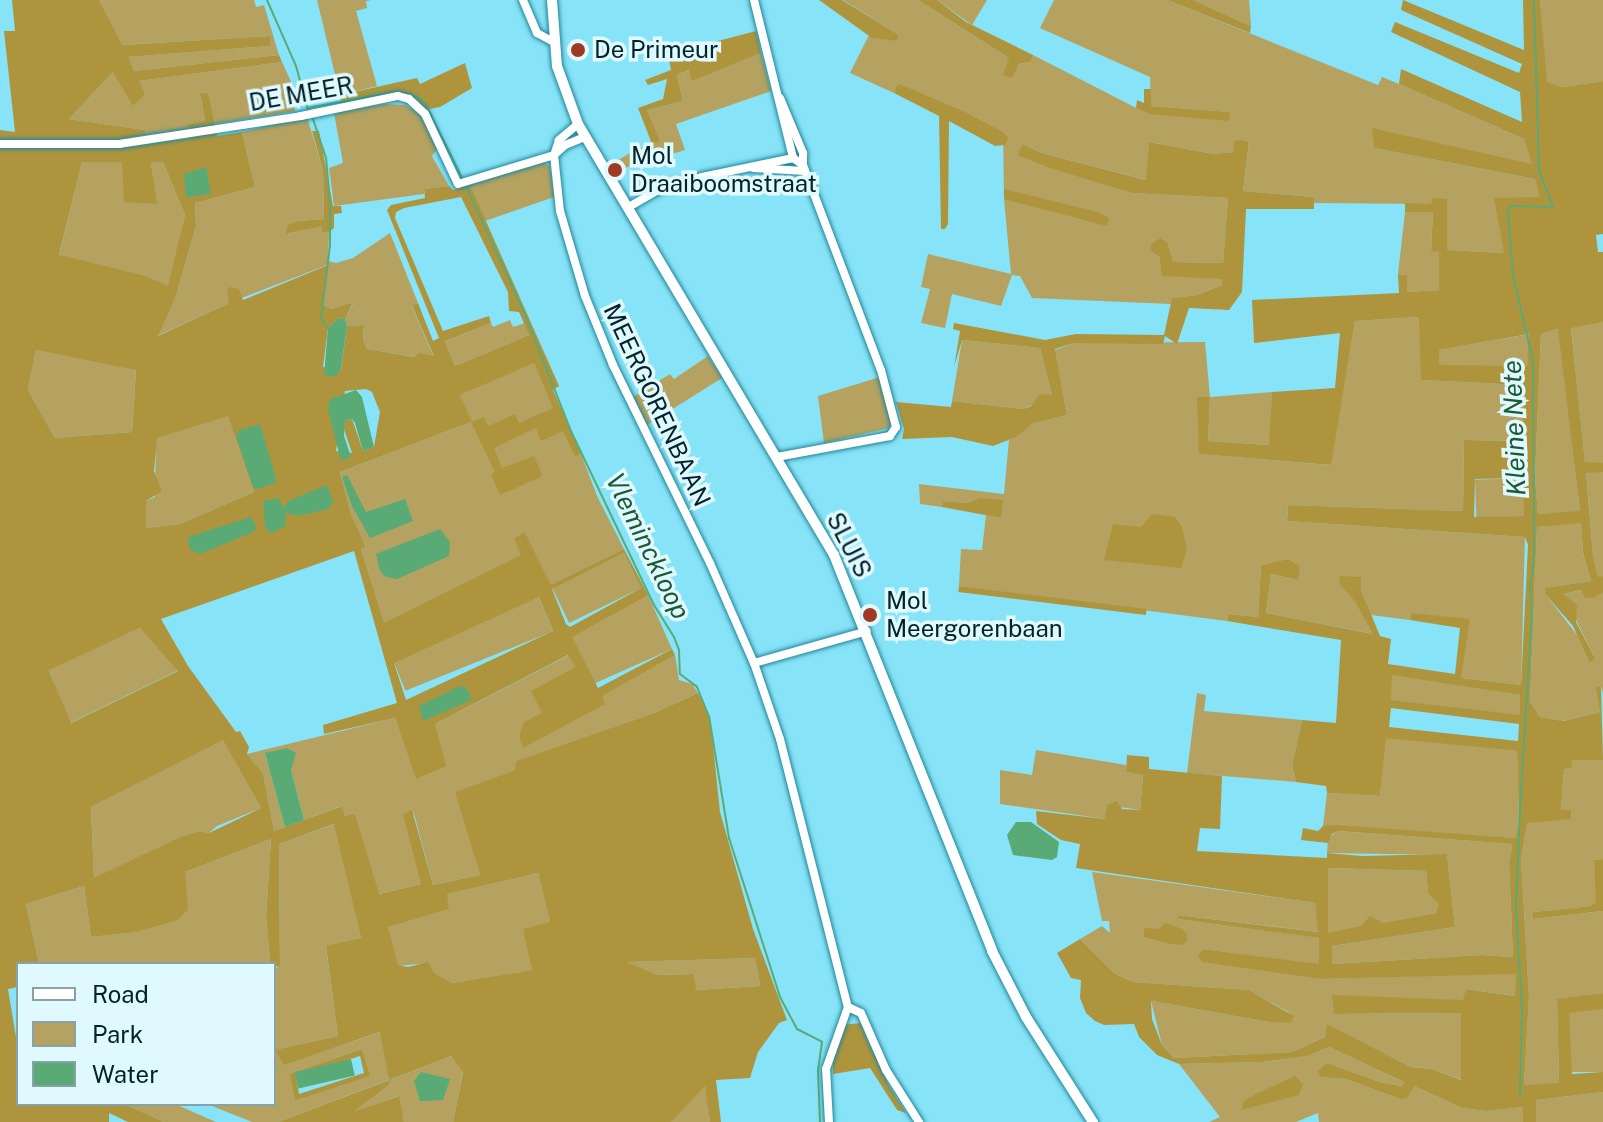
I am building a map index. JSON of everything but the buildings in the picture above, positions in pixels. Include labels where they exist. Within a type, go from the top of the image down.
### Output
[{"type":"street","points":[[523,0],[537,33],[554,42]]},
{"type":"street","name":"SLUIS","points":[[552,0],[554,42],[561,79],[578,124],[834,555],[867,631],[992,951],[1026,1017],[1093,1122]]},
{"type":"street","points":[[754,0],[793,158],[804,168]]},
{"type":"street","points":[[775,86],[803,153],[804,168],[881,370],[896,427],[890,436],[777,457]]},
{"type":"street","name":"DE MEER","points":[[0,144],[119,144],[301,116],[398,96],[409,99],[425,114],[458,184],[554,155]]},
{"type":"street","points":[[554,155],[559,140],[578,124]]},
{"type":"street","points":[[554,155],[565,145],[585,137]]},
{"type":"street","name":"MEERGORENBAAN","points":[[554,155],[560,211],[596,328],[710,563],[754,663],[780,739],[848,1007],[861,1013],[886,1070],[919,1122]]},
{"type":"street","points":[[627,208],[656,191],[677,184],[793,158]]},
{"type":"street","points":[[752,168],[804,168]]},
{"type":"street","points":[[754,663],[867,631]]},
{"type":"street","points":[[829,1122],[828,1054],[848,1007]]},
{"type":"green space","points":[[99,0],[254,0],[256,7],[264,5],[279,55],[134,71],[127,57],[270,46],[270,36],[121,45]]},
{"type":"green space","points":[[317,0],[372,0],[366,1],[367,8],[356,11],[377,86],[340,95]]},
{"type":"green space","points":[[843,0],[918,0],[1009,58],[1011,78],[1019,64],[1031,62],[1033,55],[1148,114],[1229,112],[1151,106],[1150,77],[1040,28],[1054,0],[1167,0],[1378,85],[1382,77],[1524,139],[1533,165],[1373,129],[1374,148],[1535,179],[1541,198],[1504,253],[1447,250],[1431,204],[1314,203],[1314,197],[1243,191],[1249,143],[1233,152],[1214,154],[1149,142],[1147,180],[1042,153],[1022,144],[1019,155],[1131,193],[1228,198],[1223,263],[1172,262],[1160,238],[1151,245],[1151,251],[1160,258],[1222,279],[1222,285],[1197,295],[1173,298],[1171,304],[1032,298],[1020,276],[1012,275],[1001,306],[952,294],[945,328],[921,323],[930,289],[921,287],[928,254],[1011,274],[1004,199],[1003,132],[897,83],[894,93],[850,73],[869,35],[897,41],[899,35]]},
{"type":"green space","points":[[937,0],[987,0],[972,25]]},
{"type":"green space","points":[[1193,0],[1249,0],[1251,26]]},
{"type":"green space","points":[[1540,0],[1603,0],[1603,81],[1563,87],[1546,82]]},
{"type":"green space","points":[[761,53],[771,91],[676,124],[685,150],[614,171],[610,165],[635,150],[659,141],[647,110],[683,101],[677,75],[690,70],[693,80]]},
{"type":"green space","points":[[282,62],[294,88],[295,111],[215,124],[200,95],[205,121],[188,130],[146,135],[145,130],[69,119],[114,71],[139,81]]},
{"type":"green space","points":[[384,104],[405,105],[422,115],[437,149],[432,156],[449,186],[424,189],[424,194],[334,206],[329,168],[343,163],[334,113]]},
{"type":"green space","points":[[307,117],[323,170],[324,219],[298,221],[287,234],[321,225],[322,233],[329,232],[328,261],[336,263],[353,258],[390,233],[418,303],[412,307],[434,357],[367,349],[363,340],[364,325],[347,326],[345,319],[353,304],[331,309],[323,305],[327,265],[229,303],[157,336],[176,296],[196,226],[195,203],[255,187],[242,132]]},
{"type":"green space","points":[[542,161],[550,167],[554,197],[485,221],[470,185]]},
{"type":"green space","points":[[82,162],[122,162],[156,204],[151,163],[163,162],[185,215],[169,287],[147,276],[59,256]]},
{"type":"green space","points":[[1405,212],[1433,212],[1431,251],[1439,250],[1439,290],[1407,292],[1407,275],[1398,274]]},
{"type":"green space","points":[[1420,317],[1422,380],[1525,385],[1523,441],[1464,440],[1463,511],[1288,505],[1287,521],[1525,537],[1521,685],[1461,678],[1461,620],[1411,613],[1410,620],[1371,615],[1361,590],[1361,577],[1339,584],[1355,602],[1374,634],[1266,613],[1271,574],[1298,580],[1287,559],[1261,567],[1258,617],[1228,614],[1227,621],[959,586],[961,549],[982,550],[986,515],[1001,518],[979,498],[967,503],[943,501],[942,507],[920,504],[919,484],[1004,494],[1009,440],[1032,424],[1067,415],[1055,350],[1074,343],[1205,342],[1210,397],[1272,392],[1270,445],[1208,441],[1210,398],[1200,454],[1330,465],[1355,321]]},
{"type":"green space","points":[[510,320],[513,327],[525,323],[529,335],[455,366],[445,341],[491,323],[493,327]]},
{"type":"green space","points":[[1603,322],[1603,463],[1585,463],[1571,327]]},
{"type":"green space","points":[[1559,329],[1580,512],[1538,514],[1535,478],[1541,332]]},
{"type":"green space","points":[[1530,334],[1527,366],[1439,366],[1438,350]]},
{"type":"green space","points":[[962,340],[1040,348],[1052,395],[1023,409],[952,401]]},
{"type":"green space","points":[[36,350],[136,369],[132,432],[55,438],[28,390]]},
{"type":"green space","points":[[708,356],[722,378],[647,425],[633,397],[670,374],[674,379]]},
{"type":"green space","points":[[534,362],[554,408],[519,424],[488,426],[496,472],[491,475],[543,476],[533,457],[502,469],[493,448],[536,427],[563,430],[575,457],[581,454],[597,496],[624,549],[551,586],[525,532],[522,555],[384,624],[361,549],[366,547],[351,514],[340,472],[471,422],[460,395]]},
{"type":"green space","points":[[880,377],[893,420],[889,428],[824,443],[818,396]]},
{"type":"green space","points":[[228,415],[254,492],[180,524],[146,528],[146,501],[155,497],[156,438]]},
{"type":"green space","points":[[1586,472],[1603,472],[1603,576],[1598,578],[1593,555]]},
{"type":"green space","points":[[1524,478],[1525,516],[1476,518],[1475,480]]},
{"type":"green space","points":[[1581,522],[1583,553],[1591,581],[1546,588],[1546,595],[1595,658],[1563,594],[1582,590],[1585,598],[1603,592],[1603,693],[1601,686],[1597,687],[1600,712],[1562,721],[1540,717],[1530,701],[1537,527]]},
{"type":"green space","points":[[624,553],[641,588],[569,623],[552,588]]},
{"type":"green space","points":[[648,595],[672,649],[592,685],[568,631]]},
{"type":"green space","points":[[539,597],[553,631],[405,691],[392,657]]},
{"type":"green space","points":[[140,628],[179,670],[70,723],[49,669]]},
{"type":"green space","points":[[569,655],[605,704],[601,696],[675,655],[679,680],[692,684],[698,693],[654,713],[517,761],[515,770],[456,792],[480,875],[433,885],[413,810],[421,884],[378,894],[355,813],[345,816],[341,806],[304,820],[291,770],[265,753],[285,827],[274,831],[263,773],[247,754],[395,718],[416,778],[435,724]]},
{"type":"green space","points":[[1392,674],[1520,695],[1520,716],[1390,700]]},
{"type":"green space","points":[[1197,693],[1206,695],[1204,711],[1302,720],[1292,766],[1296,782],[1187,773]]},
{"type":"green space","points":[[1385,737],[1517,751],[1519,823],[1515,838],[1323,826],[1327,793],[1380,796]]},
{"type":"green space","points":[[223,739],[261,808],[217,826],[209,833],[199,831],[180,837],[94,879],[91,807]]},
{"type":"green space","points":[[1036,750],[1126,765],[1126,772],[1143,774],[1140,810],[1107,805],[1106,819],[1000,804],[1000,770],[1032,775]]},
{"type":"green space","points":[[1571,760],[1603,760],[1603,859],[1594,860],[1597,902],[1591,906],[1533,912],[1533,919],[1603,911],[1603,993],[1557,1000],[1559,1084],[1524,1085],[1529,997],[1521,859],[1527,822],[1561,810],[1564,768]]},
{"type":"green space","points":[[335,824],[361,938],[326,947],[338,1036],[276,1050],[276,968],[280,967],[279,844]]},
{"type":"green space","points":[[1337,831],[1514,844],[1509,863],[1513,957],[1482,955],[1332,964],[1332,946],[1455,927],[1447,855],[1327,853],[1328,839]]},
{"type":"green space","points":[[271,839],[266,916],[270,962],[39,962],[26,904],[84,886],[91,937],[138,932],[177,920],[185,872]]},
{"type":"green space","points":[[1328,868],[1426,871],[1428,894],[1440,904],[1436,913],[1328,934]]},
{"type":"green space","points":[[1092,872],[1315,903],[1319,932],[1178,915],[1177,919],[1320,938],[1319,965],[1203,949],[1322,979],[1516,973],[1516,996],[1466,989],[1464,1000],[1335,1014],[1461,1013],[1462,1080],[1432,1069],[1411,1067],[1328,1025],[1325,1037],[1292,1052],[1174,1058],[1162,1045],[1151,1001],[1269,1022],[1290,1013],[1249,990],[1133,982],[1114,973],[1080,939],[1102,926],[1110,933],[1109,921],[1102,921]]},
{"type":"green space","points":[[538,873],[550,922],[533,970],[452,983],[433,973],[428,963],[398,966],[387,927],[448,909],[446,894]]},
{"type":"green space","points":[[755,958],[760,986],[695,990],[694,974],[658,975],[624,962]]},
{"type":"green space","points":[[1569,1009],[1603,1009],[1603,1072],[1569,1072]]},
{"type":"green space","points":[[381,1032],[389,1080],[451,1056],[463,1071],[453,1122],[404,1122],[398,1096],[349,1114],[390,1084],[388,1080],[278,1122],[252,1122],[212,1106],[276,1106],[276,1050],[285,1064]],"holes":[[[362,1049],[369,1076],[295,1101],[291,1074]]]},
{"type":"green space","points":[[1329,1047],[1404,1082],[1402,1086],[1383,1083],[1327,1063],[1321,1077],[1346,1079],[1400,1099],[1414,1086],[1462,1108],[1487,1111],[1523,1107],[1523,1122],[1319,1122],[1318,1113],[1296,1122],[1209,1122],[1220,1117],[1179,1064],[1262,1062],[1308,1056]]},
{"type":"green space","points":[[706,1085],[710,1122],[671,1122],[679,1109]]},
{"type":"green space","points":[[1603,1092],[1603,1122],[1536,1122],[1536,1100]]},
{"type":"green space","points":[[129,1106],[180,1106],[216,1122],[164,1122]]},
{"type":"shaded area","points":[[12,0],[99,0],[122,45],[270,36],[270,46],[128,57],[134,71],[279,55],[282,62],[139,81],[145,94],[133,106],[113,72],[69,119],[145,130],[146,135],[113,141],[0,141],[0,130],[15,132],[4,31],[15,31]]},
{"type":"shaded area","points":[[819,0],[842,0],[899,35],[897,41],[872,38]]},
{"type":"shaded area","points":[[918,0],[937,0],[966,22],[1033,55],[1031,62],[1019,64],[1012,78],[1003,75],[1009,58]]},
{"type":"shaded area","points":[[1167,0],[1193,0],[1251,26],[1250,33]]},
{"type":"shaded area","points":[[1403,0],[1524,50],[1523,0],[1540,0],[1547,82],[1563,87],[1603,81],[1603,234],[1596,235],[1598,252],[1603,252],[1603,322],[1571,328],[1585,462],[1603,463],[1603,472],[1586,473],[1593,555],[1598,577],[1603,576],[1603,592],[1594,598],[1585,598],[1581,590],[1563,594],[1577,605],[1576,622],[1595,658],[1590,663],[1573,626],[1546,595],[1545,588],[1591,581],[1583,553],[1581,523],[1537,527],[1530,701],[1540,717],[1563,721],[1600,712],[1596,687],[1601,686],[1603,760],[1572,760],[1571,768],[1564,769],[1561,810],[1571,810],[1571,819],[1527,823],[1521,859],[1529,997],[1524,1085],[1559,1083],[1557,999],[1603,993],[1603,1009],[1569,1013],[1572,1074],[1603,1072],[1603,1092],[1536,1100],[1536,1122],[1523,1122],[1523,1107],[1487,1111],[1462,1108],[1414,1086],[1407,1098],[1400,1099],[1346,1079],[1320,1077],[1318,1071],[1327,1063],[1383,1083],[1402,1086],[1404,1082],[1329,1047],[1308,1056],[1262,1062],[1179,1064],[1157,1055],[1139,1037],[1134,1024],[1104,1025],[1095,1021],[1086,1013],[1080,998],[1081,980],[1071,978],[1057,953],[1080,939],[1114,973],[1133,982],[1249,990],[1294,1016],[1291,1023],[1269,1022],[1151,1001],[1152,1019],[1162,1045],[1174,1058],[1292,1052],[1325,1037],[1327,1024],[1411,1067],[1432,1069],[1461,1080],[1461,1013],[1334,1014],[1332,995],[1463,1000],[1466,989],[1515,996],[1516,974],[1322,979],[1202,962],[1198,956],[1203,949],[1319,964],[1319,938],[1177,919],[1178,915],[1318,932],[1315,903],[1076,868],[1080,844],[1061,840],[1037,824],[1036,811],[1105,819],[1107,805],[1117,801],[1122,809],[1140,810],[1143,775],[1126,772],[1127,755],[1149,757],[1149,769],[1222,776],[1220,829],[1200,828],[1197,851],[1327,858],[1327,853],[1362,856],[1447,854],[1455,927],[1332,946],[1332,964],[1482,955],[1513,957],[1509,863],[1513,844],[1338,831],[1332,834],[1328,843],[1301,840],[1303,828],[1318,831],[1323,826],[1337,825],[1515,838],[1519,823],[1517,751],[1386,738],[1380,796],[1327,793],[1326,786],[1296,782],[1292,766],[1302,720],[1336,723],[1341,640],[1227,621],[1228,614],[1258,617],[1261,566],[1287,559],[1300,566],[1298,580],[1271,574],[1266,613],[1373,634],[1355,602],[1339,584],[1340,576],[1361,577],[1361,590],[1380,636],[1391,639],[1388,664],[1455,674],[1460,628],[1410,620],[1411,613],[1470,619],[1461,678],[1521,685],[1528,545],[1525,537],[1287,521],[1288,505],[1463,511],[1464,440],[1522,441],[1525,385],[1421,380],[1419,317],[1355,321],[1331,465],[1199,454],[1197,397],[1210,397],[1208,441],[1269,445],[1272,392],[1335,388],[1340,333],[1254,343],[1252,300],[1399,293],[1398,274],[1407,275],[1407,292],[1439,290],[1439,251],[1431,252],[1433,212],[1405,212],[1405,203],[1431,204],[1433,198],[1447,199],[1447,250],[1504,253],[1494,198],[1540,197],[1535,179],[1374,148],[1372,128],[1532,164],[1524,139],[1399,84],[1401,69],[1522,122],[1520,92],[1391,32],[1395,22],[1519,73],[1522,64],[1401,10]],"holes":[[[1558,329],[1580,511],[1538,514],[1535,478],[1541,333]],[[1529,334],[1527,366],[1439,365],[1439,350]],[[1523,478],[1524,516],[1474,517],[1475,479]],[[1392,675],[1520,695],[1520,715],[1391,700]],[[1391,708],[1519,724],[1518,741],[1389,727]],[[1328,868],[1426,871],[1428,894],[1439,904],[1436,913],[1383,923],[1370,916],[1361,926],[1328,933]]]},
{"type":"shaded area","points":[[756,31],[761,53],[692,81],[689,70],[677,75],[683,101],[647,110],[660,141],[652,144],[638,108],[663,99],[667,79],[648,85],[645,80],[671,70],[668,54]]},
{"type":"shaded area","points":[[465,63],[472,88],[440,107],[425,110],[412,99],[388,96],[341,104],[340,95],[417,78],[420,84]]},
{"type":"shaded area","points":[[897,83],[965,112],[1003,132],[1008,138],[1005,145],[995,146],[949,121],[948,224],[945,229],[941,229],[939,116],[894,93]]},
{"type":"shaded area","points":[[1144,89],[1151,89],[1151,106],[1230,112],[1229,121],[1148,114],[1136,108],[1137,100],[1144,103]]},
{"type":"shaded area","points":[[208,93],[217,136],[242,132],[255,187],[195,203],[196,226],[176,296],[158,336],[229,303],[227,290],[230,287],[239,289],[243,300],[328,265],[323,305],[331,309],[353,303],[345,319],[339,318],[328,328],[323,367],[341,369],[347,326],[364,325],[363,340],[367,349],[415,357],[419,353],[434,356],[412,306],[418,303],[433,341],[439,338],[387,210],[391,205],[425,198],[424,189],[449,186],[453,190],[470,185],[559,386],[553,390],[581,454],[575,457],[563,431],[541,441],[536,428],[494,448],[502,468],[534,456],[543,476],[500,495],[491,475],[495,472],[471,422],[340,472],[351,514],[366,547],[361,549],[384,623],[521,555],[514,538],[525,532],[551,585],[624,549],[648,595],[572,637],[598,688],[672,649],[675,655],[602,696],[605,704],[523,748],[519,736],[524,722],[542,713],[531,691],[576,667],[568,655],[435,724],[446,766],[416,779],[395,718],[324,734],[323,725],[397,703],[354,551],[161,619],[188,666],[236,732],[240,731],[249,747],[247,754],[263,773],[274,831],[342,806],[345,816],[355,813],[379,894],[421,884],[403,814],[412,810],[433,885],[480,875],[455,792],[515,770],[516,761],[654,713],[698,693],[710,717],[720,812],[753,929],[787,1020],[779,1023],[758,1052],[750,1078],[716,1080],[721,1122],[710,1122],[705,1086],[671,1122],[453,1122],[463,1072],[451,1056],[389,1080],[380,1032],[284,1065],[276,1050],[338,1036],[326,946],[361,938],[334,824],[279,844],[280,967],[276,966],[276,962],[270,962],[266,916],[271,839],[185,872],[188,909],[178,920],[138,932],[91,937],[84,886],[26,904],[39,962],[16,962],[16,987],[8,989],[16,1037],[16,1106],[129,1106],[164,1122],[128,1122],[109,1113],[109,1122],[0,1122],[0,148],[119,148],[190,138],[187,125],[205,121],[200,94]],"holes":[[[82,162],[122,162],[124,202],[157,204],[151,163],[163,162],[185,215],[168,286],[147,276],[59,255]],[[461,197],[508,292],[509,311],[519,312],[529,335],[455,366],[445,341],[491,323],[489,316],[443,331],[395,218],[396,212]],[[36,350],[136,370],[132,432],[55,438],[28,390]],[[534,363],[553,408],[519,423],[515,414],[488,426],[484,417],[472,422],[460,395]],[[366,389],[372,392],[380,412],[374,447],[363,451],[352,419],[345,421],[344,429],[352,453],[336,451],[345,391]],[[228,416],[254,492],[180,524],[146,528],[146,501],[162,491],[154,471],[157,438]],[[624,553],[641,588],[570,627],[552,589]],[[539,597],[553,631],[406,700],[394,663]],[[140,628],[178,671],[71,723],[49,670]],[[223,740],[261,808],[209,833],[199,831],[180,837],[94,878],[91,807]],[[538,873],[550,922],[523,929],[532,970],[452,983],[434,973],[428,962],[408,967],[398,965],[388,927],[449,909],[447,894]],[[755,958],[760,986],[696,990],[694,974],[658,975],[626,962]]]},
{"type":"shaded area","points":[[312,131],[319,131],[333,206],[341,206],[342,213],[334,214],[334,228],[329,232],[322,233],[321,226],[286,234],[288,225],[298,221],[324,219],[323,170]]},
{"type":"shaded area","points":[[1234,141],[1249,142],[1243,191],[1314,197],[1314,209],[1246,209],[1242,292],[1229,310],[1189,308],[1177,344],[1165,336],[1163,344],[1074,343],[1055,349],[1067,415],[1032,424],[1016,437],[993,446],[952,437],[902,439],[904,429],[896,402],[951,407],[952,401],[1023,409],[1031,406],[1040,394],[1052,395],[1040,348],[962,340],[954,367],[960,331],[953,329],[954,323],[1045,340],[1076,334],[1164,335],[1172,298],[1197,295],[1222,285],[1222,279],[1162,276],[1160,258],[1151,251],[1151,244],[1160,238],[1167,242],[1173,262],[1223,263],[1228,198],[1131,193],[1018,155],[1022,144],[1042,153],[1146,180],[1149,142],[1214,154],[1233,152]]},
{"type":"shaded area","points":[[1004,189],[1097,212],[1109,218],[1107,226],[1004,199]]},
{"type":"shaded area","points":[[979,498],[1003,500],[1001,518],[942,507],[943,501],[967,503]]},
{"type":"shaded area","points":[[1152,514],[1175,517],[1182,527],[1187,550],[1181,568],[1104,560],[1113,524],[1141,527]]},
{"type":"shaded area","points":[[959,586],[1147,609],[1146,615],[958,592]]},
{"type":"shaded area","points":[[1603,859],[1603,911],[1533,919],[1533,912],[1591,906],[1596,902],[1594,860]]},
{"type":"shaded area","points":[[1166,923],[1187,934],[1183,945],[1144,937],[1144,928],[1159,929]]},
{"type":"shaded area","points":[[860,1023],[889,1086],[906,1113],[897,1110],[870,1068],[833,1074],[833,1058],[843,1025]]},
{"type":"shaded area","points":[[362,1049],[370,1076],[295,1101],[290,1074]],"holes":[[[360,1056],[364,1073],[299,1094],[296,1077]]]},
{"type":"shaded area","points":[[1295,1076],[1303,1084],[1299,1095],[1241,1110],[1244,1101]]},
{"type":"shaded area","points":[[389,1080],[390,1084],[353,1112],[399,1096],[404,1122],[278,1122]]},
{"type":"water","points":[[206,167],[211,194],[186,197],[184,174]]},
{"type":"water","points":[[339,318],[345,319],[347,326],[341,368],[336,377],[324,375],[328,328]]},
{"type":"water","points":[[356,390],[362,397],[374,447],[363,451],[355,423],[352,419],[345,421],[344,436],[351,457],[341,461],[328,410],[330,399]]},
{"type":"water","points":[[260,424],[277,482],[259,489],[253,487],[236,436],[239,430]]},
{"type":"water","points":[[347,475],[366,512],[405,499],[413,521],[370,538],[352,506],[342,477]]},
{"type":"water","points":[[327,485],[333,502],[328,509],[298,516],[285,513],[286,526],[271,533],[265,527],[263,501],[279,498],[283,509],[288,501]]},
{"type":"water","points":[[251,517],[256,527],[253,532],[200,554],[190,550],[188,537]]},
{"type":"water","points":[[440,529],[450,542],[449,556],[397,579],[386,577],[380,571],[376,554]]},
{"type":"water","points":[[460,686],[466,687],[472,700],[423,721],[419,706]]},
{"type":"water","points":[[287,748],[296,753],[291,770],[304,820],[285,827],[265,753]]},
{"type":"water","points":[[1016,822],[1031,822],[1059,842],[1057,857],[1052,860],[1013,855],[1007,835]]},
{"type":"water","points":[[351,1059],[355,1076],[298,1089],[294,1072]]},
{"type":"water","points":[[421,1072],[450,1079],[443,1100],[420,1101],[414,1081]]},
{"type":"waterway","name":"Vleminckloop","points":[[267,0],[296,66],[308,110]]},
{"type":"waterway","name":"Kleine Nete","points":[[1520,808],[1532,612],[1530,587],[1534,563],[1533,361],[1513,276],[1508,213],[1510,206],[1553,207],[1539,171],[1534,0]]},
{"type":"waterway","name":"Vleminckloop","points":[[307,108],[394,92],[417,97],[425,103],[462,178]]},
{"type":"waterway","points":[[313,119],[326,158],[330,202],[330,245],[321,319],[328,328]]},
{"type":"waterway","name":"Vleminckloop","points":[[465,184],[524,312],[570,429],[654,605],[674,637],[679,650],[680,674],[697,687],[709,716],[729,838],[780,997],[797,1029],[822,1042],[818,1071],[820,1122]]},
{"type":"waterway","name":"Kleine Nete","points":[[1520,809],[1516,909],[1522,1008],[1520,1096]]},
{"type":"place","name":"De Primeur","points":[[578,50]]},
{"type":"place","name":"Mol Draaiboomstraat","points":[[615,170]]},
{"type":"place","name":"Mol Meergorenbaan","points":[[870,615]]}]
